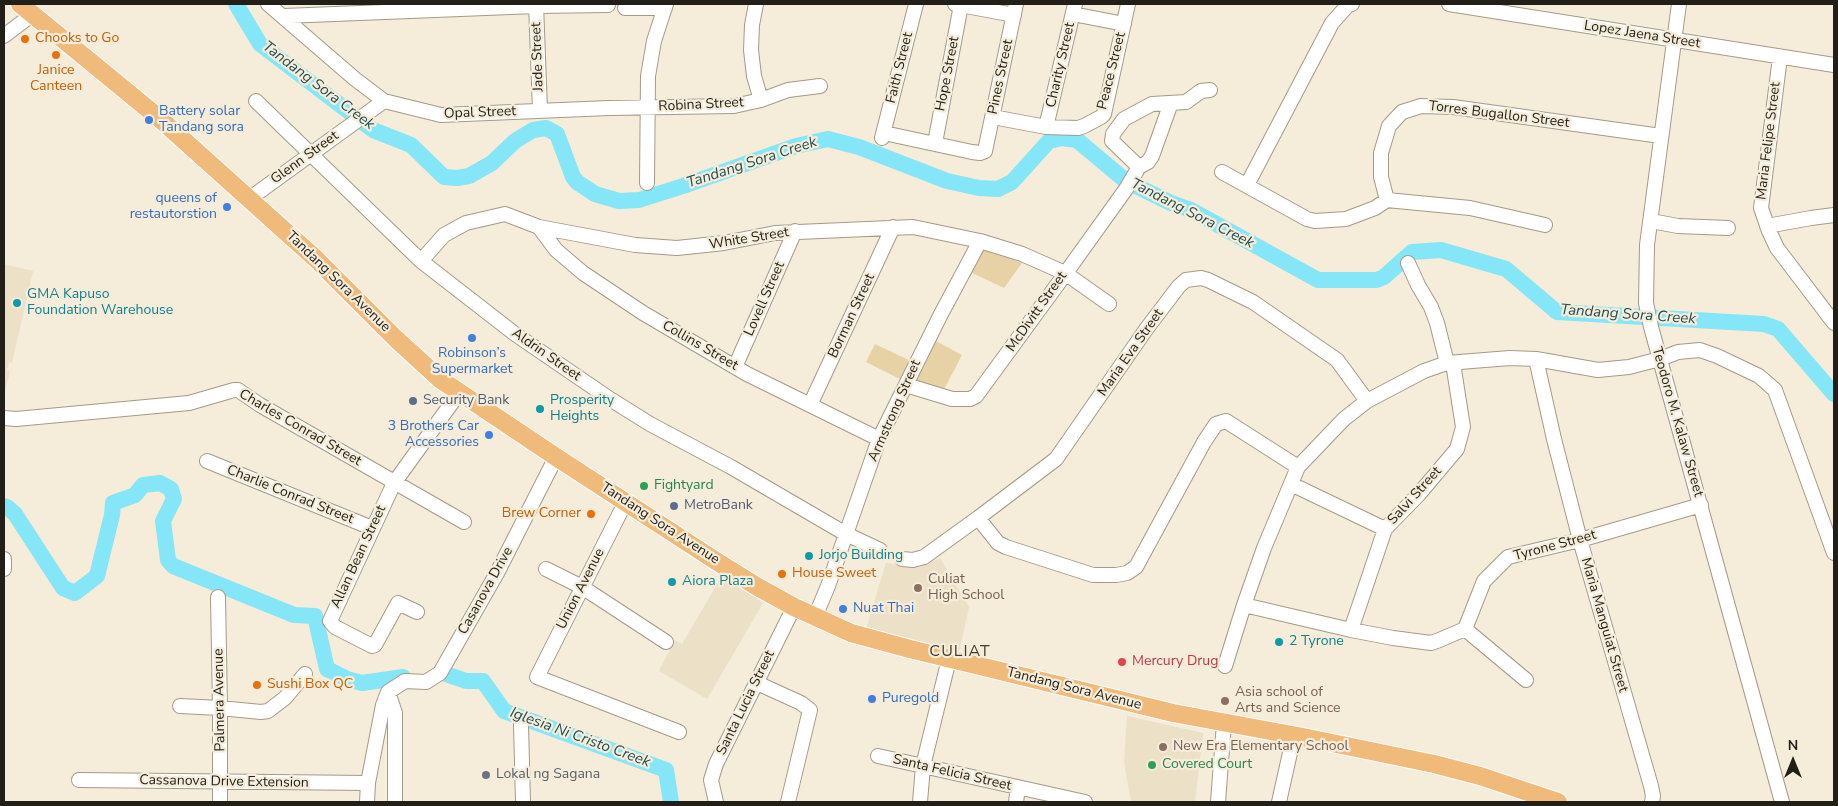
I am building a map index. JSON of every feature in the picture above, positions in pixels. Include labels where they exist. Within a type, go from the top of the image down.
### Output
[{"type":"main road","name":"Tandang Sora Avenue","points":[[27,9],[159,118],[316,259],[415,357],[459,393],[748,581],[794,607],[851,633],[870,639],[1157,710],[1294,735],[1458,770],[1558,802]]},
{"type":"street","name":"Opal Street","points":[[268,4],[355,79],[384,100],[441,115],[609,108]]},
{"type":"street","points":[[756,4],[752,25],[751,50],[754,76],[761,100]]},
{"type":"street","name":"Faith Street","points":[[916,4],[883,136],[935,143],[980,153],[986,150]]},
{"type":"street","points":[[958,4],[1015,9]]},
{"type":"street","name":"Hope Street","points":[[935,143],[958,4]]},
{"type":"street","name":"Peace Street","points":[[993,117],[1046,127],[1084,126],[1104,114],[1128,4]]},
{"type":"street","points":[[1247,185],[1332,24],[1348,5],[1352,4]]},
{"type":"street","name":"Lopez Jaena Street","points":[[1449,4],[1834,65]]},
{"type":"street","name":"Teodoro M. Kalaw Street","points":[[1679,4],[1647,246],[1647,312],[1782,802]]},
{"type":"street","points":[[284,16],[536,5],[608,5]]},
{"type":"street","name":"Jade Street","points":[[536,5],[540,110]]},
{"type":"street","points":[[625,8],[665,6],[654,41],[648,76],[647,184]]},
{"type":"street","points":[[4,36],[27,9]]},
{"type":"street","name":"Pines Street","points":[[986,150],[1015,9]]},
{"type":"street","points":[[1074,9],[1124,24]]},
{"type":"street","name":"Charity Street","points":[[1046,127],[1074,9]]},
{"type":"street","name":"Maria Felipe Street","points":[[1780,57],[1761,208],[1777,248],[1834,322]]},
{"type":"street","name":"Robina Street","points":[[609,108],[734,106],[761,100],[788,90],[820,86]]},
{"type":"street","points":[[1139,167],[1112,141],[1113,134],[1124,119],[1132,113],[1155,103],[1171,104],[1186,102],[1201,92],[1210,90]]},
{"type":"street","name":"Glenn Street","points":[[249,199],[384,100]]},
{"type":"street","name":"Aldrin Street","points":[[256,101],[421,261],[515,334],[610,399],[846,534],[880,550]]},
{"type":"street","name":"McDivitt Street","points":[[906,385],[952,400],[970,399],[976,396],[1129,184],[1139,167],[1148,162],[1152,156],[1171,104]]},
{"type":"street","name":"Torres Bugallon Street","points":[[1387,200],[1381,176],[1381,153],[1389,126],[1402,112],[1421,106],[1453,108],[1661,136]]},
{"type":"street","points":[[1222,172],[1307,219],[1316,221],[1346,219],[1375,208],[1387,200],[1470,208],[1545,225]]},
{"type":"street","name":"White Street","points":[[421,261],[444,235],[466,223],[505,214],[539,227],[635,245],[677,248],[724,244],[775,233],[795,231],[913,227],[980,241],[1022,254],[1065,273],[1109,304]]},
{"type":"street","points":[[1767,226],[1834,215]]},
{"type":"street","points":[[1651,221],[1678,226],[1728,228]]},
{"type":"street","name":"Collins Street","points":[[539,227],[556,250],[583,273],[643,314],[735,367],[879,439]]},
{"type":"street","name":"Borman Street","points":[[810,405],[893,227]]},
{"type":"street","name":"Lovell Street","points":[[735,367],[795,231]]},
{"type":"street","name":"Armstrong Street","points":[[815,617],[879,439],[960,276],[980,241]]},
{"type":"street","name":"Salvi Street","points":[[1351,630],[1385,529],[1419,494],[1457,449],[1463,427],[1450,363],[1437,323],[1431,307],[1408,263]]},
{"type":"street","name":"Maria Eva Street","points":[[902,559],[913,560],[924,557],[1056,459],[1147,328],[1179,286],[1186,280],[1200,278],[1208,280],[1253,302],[1336,360],[1367,401]]},
{"type":"street","points":[[1225,666],[1264,548],[1298,467],[1344,418],[1367,401],[1424,371],[1450,363],[1510,358],[1536,359],[1598,370],[1629,367],[1678,352],[1700,350],[1759,376],[1775,390],[1834,550]]},
{"type":"street","name":"Maria Manguiat Street","points":[[1536,359],[1580,540],[1651,786],[1652,802]]},
{"type":"street","name":"Charles Conrad Street","points":[[4,418],[16,419],[189,403],[238,390],[260,405],[464,522]]},
{"type":"street","name":"Allan Bean Street","points":[[417,612],[398,603],[375,644],[372,646],[335,627],[330,621],[394,483],[459,393]]},
{"type":"street","points":[[978,518],[998,543],[1006,547],[1087,574],[1116,575],[1127,573],[1136,567],[1216,424],[1226,421],[1298,467]]},
{"type":"street","name":"Casanova Drive","points":[[388,692],[406,681],[426,682],[440,673],[496,574],[556,457]]},
{"type":"street","name":"Charlie Conrad Street","points":[[207,461],[372,528]]},
{"type":"street","points":[[1291,484],[1385,529]]},
{"type":"street","name":"Union Avenue","points":[[626,501],[537,677],[679,732]]},
{"type":"street","name":"Tyrone Street","points":[[1465,630],[1484,580],[1508,558],[1580,540],[1700,505]]},
{"type":"street","points":[[4,559],[4,569]]},
{"type":"street","points":[[546,569],[582,587],[666,642]]},
{"type":"street","name":"Palmera Avenue","points":[[218,597],[220,802]]},
{"type":"street","points":[[1244,605],[1351,630],[1431,643],[1465,630],[1526,680]]},
{"type":"street","name":"Santa Lucia Street","points":[[716,802],[712,780],[716,764],[794,607]]},
{"type":"street","points":[[920,802],[922,766],[949,659]]},
{"type":"street","points":[[180,706],[261,712],[268,710],[284,698],[305,674]]},
{"type":"street","points":[[757,683],[801,703],[810,710],[788,802]]},
{"type":"street","points":[[367,802],[368,783],[383,705],[388,692]]},
{"type":"street","points":[[388,692],[396,714],[395,802]]},
{"type":"street","points":[[1218,802],[1224,722]]},
{"type":"street","points":[[521,725],[523,802]]},
{"type":"street","points":[[1279,802],[1294,735]]},
{"type":"street","name":"Santa Felicia Street","points":[[878,756],[1085,802]]},
{"type":"street","name":"Cassanova Drive Extension","points":[[80,780],[368,783]]},
{"type":"street","points":[[1016,802],[1018,788]]},
{"type":"shaded area","points":[[984,250],[1022,263],[1004,288],[968,271],[981,251]]},
{"type":"shaded area","points":[[4,264],[33,271],[12,363],[9,362],[7,370],[10,371],[4,396]]},
{"type":"shaded area","points":[[932,339],[962,355],[941,395],[909,384]]},
{"type":"shaded area","points":[[875,344],[915,363],[906,382],[866,362]]},
{"type":"shaded area","name":"Culiat High School","points":[[940,558],[969,607],[959,653],[866,629],[886,563],[918,568]]},
{"type":"shaded area","points":[[722,576],[763,603],[707,699],[659,671],[675,640],[682,644]]},
{"type":"shaded area","name":"New Era Elementary School","points":[[1127,716],[1203,733],[1195,802],[1131,802],[1124,762]]},
{"type":"waterway","name":"Tandang Sora Creek","points":[[236,4],[260,44],[373,130],[411,145],[444,177],[457,178],[469,176],[492,163],[515,141],[533,130],[546,128],[557,134],[573,177],[577,182],[595,194],[619,201],[639,200],[796,146],[828,139],[859,147],[947,181],[979,188],[998,189],[1012,182],[1049,141],[1062,138],[1077,140],[1126,181],[1171,203],[1191,210],[1318,280],[1377,280],[1384,277],[1412,252],[1441,250],[1506,269],[1557,312],[1764,324],[1778,329],[1834,394]]},
{"type":"waterway","points":[[4,506],[15,514],[63,588],[75,593],[97,576],[112,515],[113,503],[135,495],[143,485],[160,483],[171,489],[174,499],[163,521],[168,560],[173,566],[294,615],[315,616],[327,669],[347,679],[362,683],[403,677]]},
{"type":"waterway","name":"Iglesia Ni Cristo Creek","points":[[446,674],[466,681],[483,681],[504,711],[666,770],[671,802]]},
{"type":"place","name":"Chooks to Go","points":[[25,39]]},
{"type":"place","name":"Janice Canteen","points":[[56,55]]},
{"type":"place","name":"Battery solar Tandang sora","points":[[149,120]]},
{"type":"place","name":"queens of restautorstion","points":[[227,207]]},
{"type":"place","name":"GMA Kapuso Foundation Warehouse","points":[[17,303]]},
{"type":"place","name":"Robinson’s Supermarket","points":[[472,338]]},
{"type":"place","name":"Security Bank","points":[[413,401]]},
{"type":"place","name":"Prosperity Heights","points":[[540,409]]},
{"type":"place","name":"3 Brothers Car Accessories","points":[[489,435]]},
{"type":"place","name":"Fightyard","points":[[644,486]]},
{"type":"place","name":"MetroBank","points":[[674,506]]},
{"type":"place","name":"Brew Corner","points":[[591,514]]},
{"type":"place","name":"Jorjo Building","points":[[809,556]]},
{"type":"place","name":"House Sweet","points":[[782,574]]},
{"type":"place","name":"Aiora Plaza","points":[[672,582]]},
{"type":"place","name":"Culiat High School","points":[[918,588]]},
{"type":"place","name":"Nuat Thai","points":[[843,609]]},
{"type":"place","name":"2 Tyrone","points":[[1279,642]]},
{"type":"place","name":"Mercury Drug","points":[[1122,662]]},
{"type":"place","name":"Sushi Box QC","points":[[257,685]]},
{"type":"place","name":"Puregold","points":[[872,699]]},
{"type":"place","name":"Asia school of Arts and Science","points":[[1225,701]]},
{"type":"place","name":"New Era Elementary School","points":[[1163,747]]},
{"type":"place","name":"Covered Court","points":[[1152,765]]},
{"type":"place","name":"Lokal ng Sagana","points":[[486,775]]},
{"type":"district","name":"CULIAT","points":[[960,652]]}]
